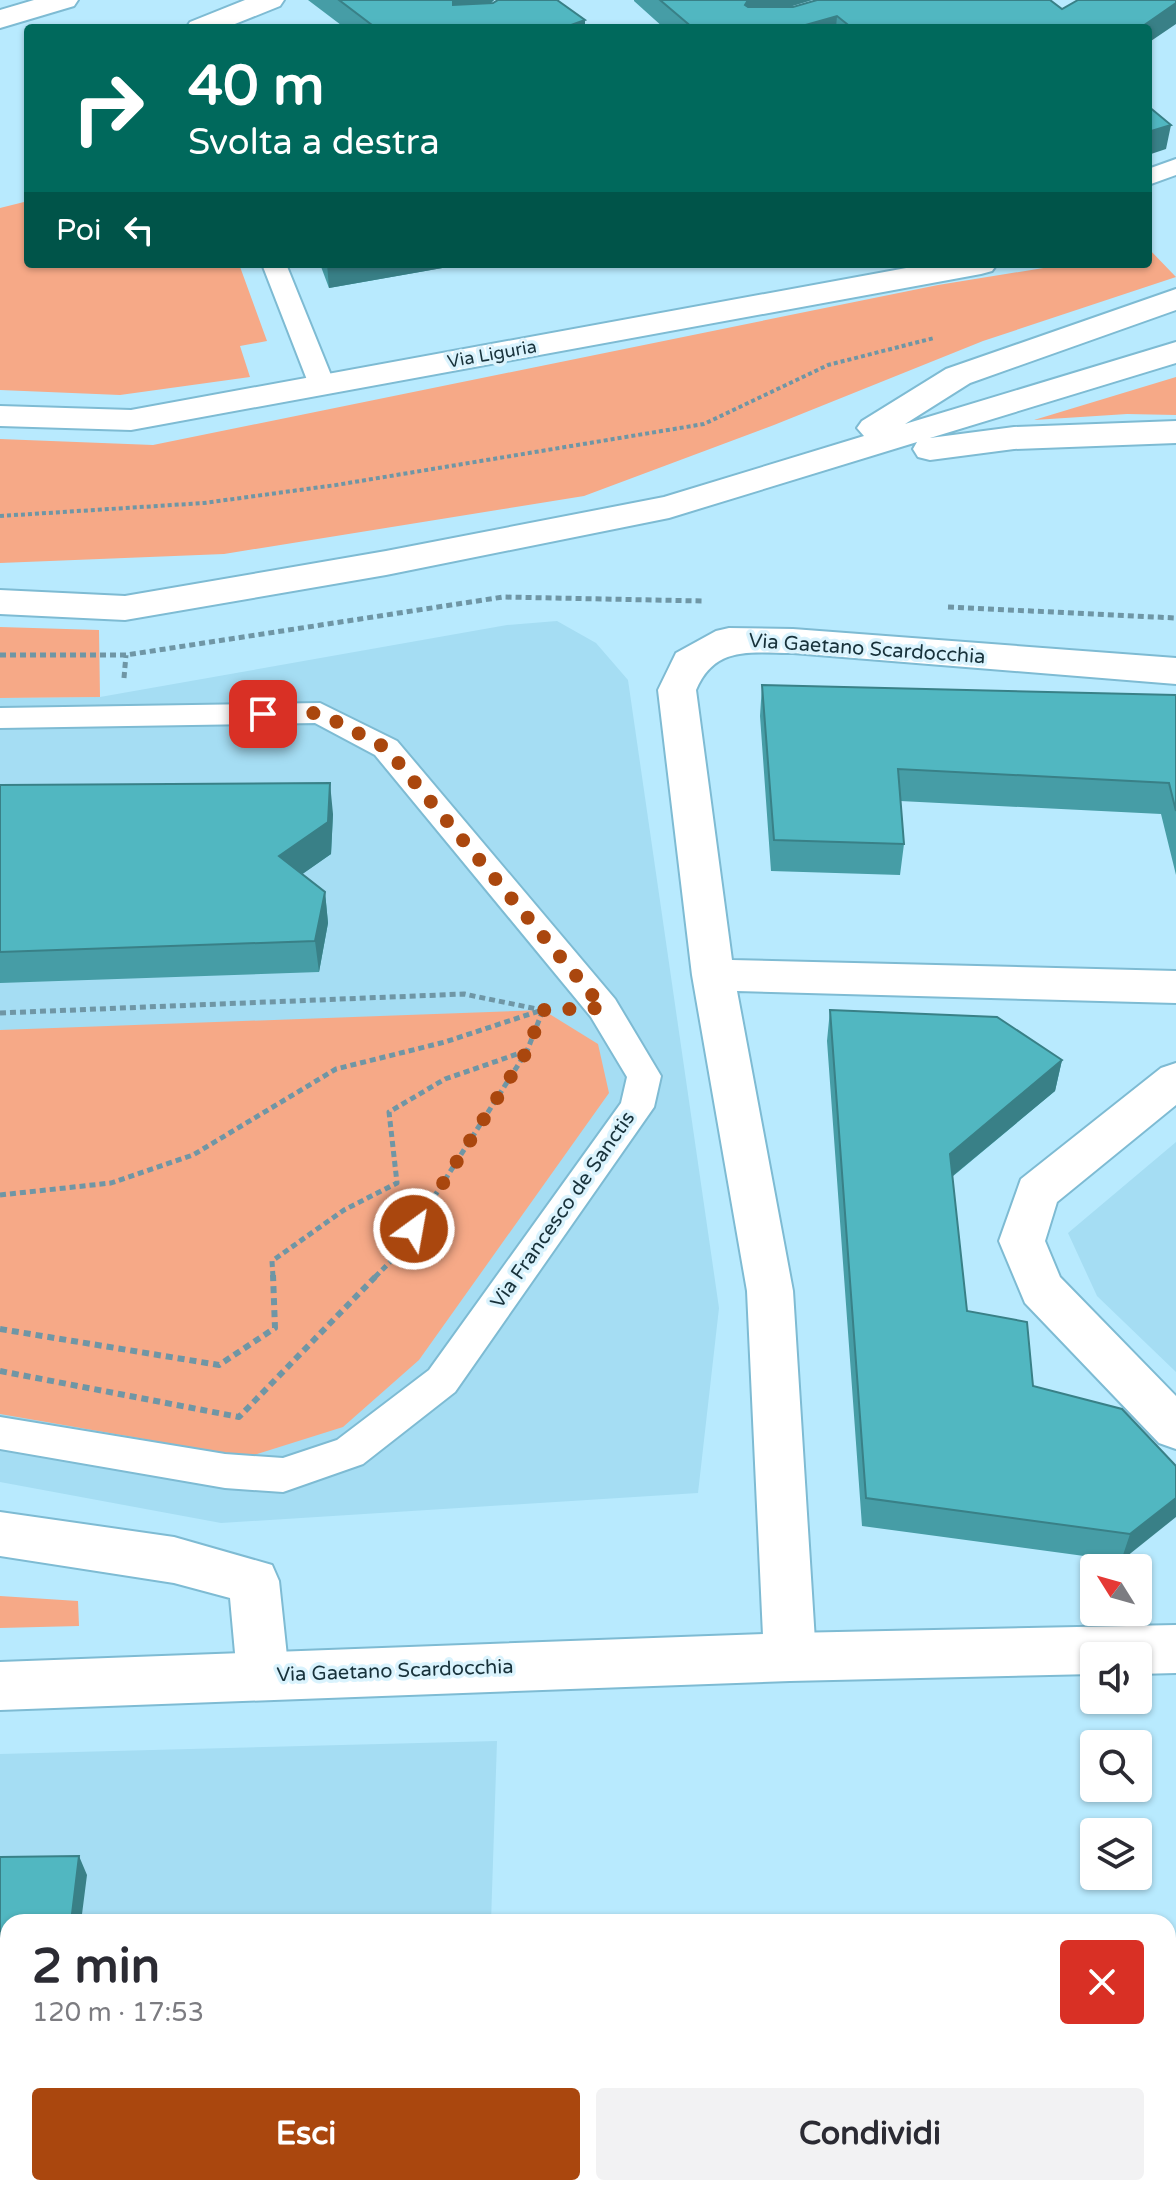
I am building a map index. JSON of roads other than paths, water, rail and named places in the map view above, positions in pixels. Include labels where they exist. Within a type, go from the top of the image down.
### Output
[{"type":"street","points":[[0,19],[64,0]]},
{"type":"street","points":[[210,24],[270,0]]},
{"type":"street","name":"Via Liguria","points":[[0,416],[131,420],[959,268]]},
{"type":"street","points":[[816,463],[958,376],[1176,299]]},
{"type":"street","points":[[0,602],[125,608],[386,563],[669,507],[1176,352]]},
{"type":"street","points":[[816,463],[1014,438],[1176,432]]},
{"type":"street","name":"Via Gaetano Scardocchia","points":[[790,1657],[770,1291],[713,975],[677,690],[689,662],[729,640],[793,641],[1176,671]]},
{"type":"street","points":[[713,975],[1176,987]]},
{"type":"street","points":[[1176,1080],[1037,1192],[1022,1241],[1042,1289],[1176,1428]]},
{"type":"street","points":[[0,1534],[174,1560],[254,1581],[263,1675]]},
{"type":"street","name":"Via Gaetano Scardocchia","points":[[0,1686],[790,1657],[1176,1649]]},
{"type":"lane","points":[[1152,176],[1176,166]]},
{"type":"lane","points":[[276,268],[322,385]]},
{"type":"lane","name":"Via Francesco de Sanctis","points":[[0,718],[320,713],[386,748],[603,1008],[644,1076],[637,1107],[442,1381],[350,1452],[283,1475],[225,1471],[0,1433]]}]
